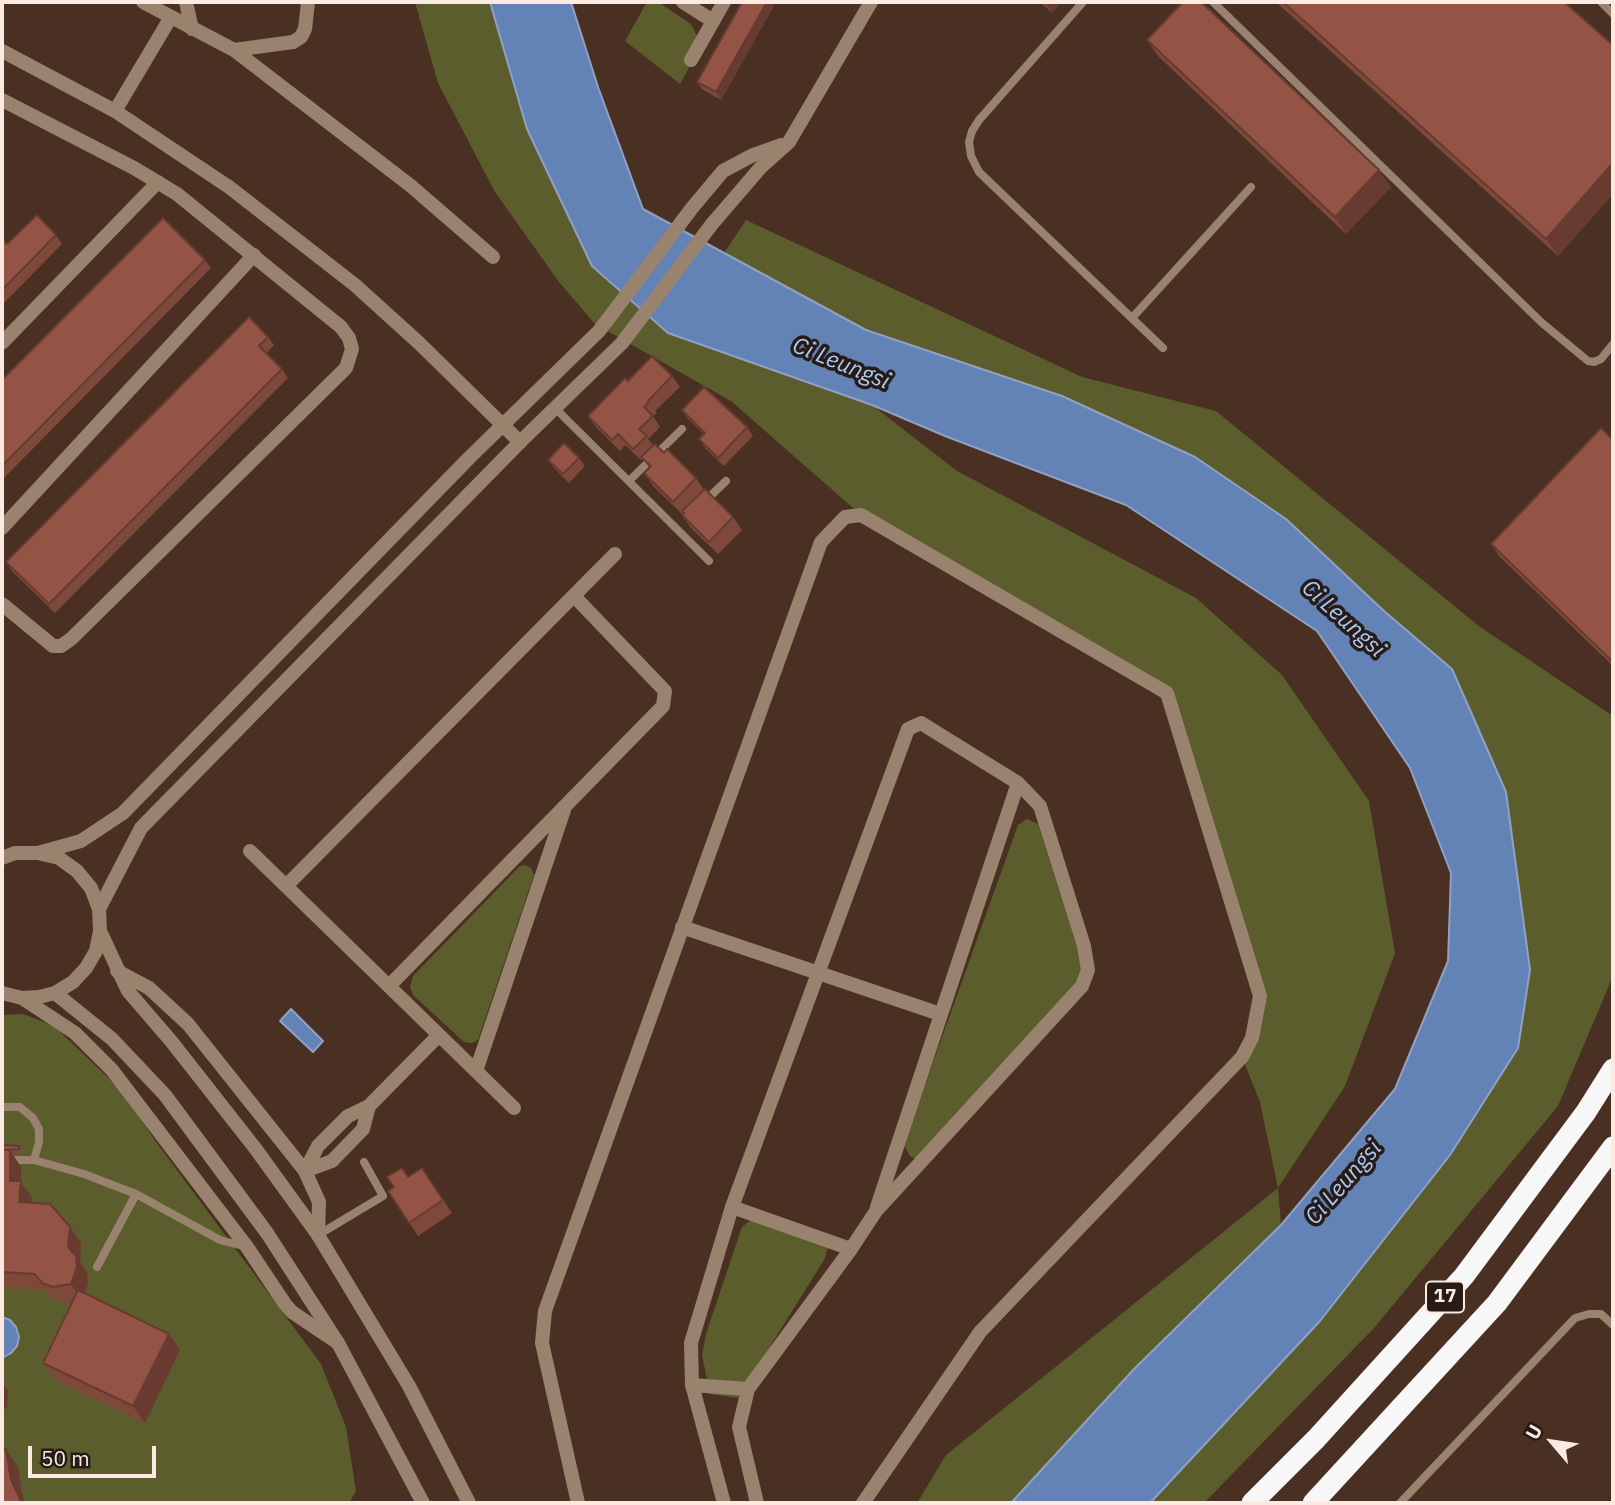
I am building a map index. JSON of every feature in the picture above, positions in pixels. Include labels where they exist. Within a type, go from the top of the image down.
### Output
[{"type":"highway","name":"17","points":[[1252,1503],[1317,1439],[1464,1276],[1586,1112],[1613,1069]]},
{"type":"highway","name":"17","points":[[1313,1503],[1497,1303],[1613,1147]]},
{"type":"street","points":[[143,2],[234,50],[411,186],[493,257]]},
{"type":"street","points":[[186,2],[192,29]]},
{"type":"street","points":[[234,50],[293,42],[301,37],[306,29],[308,2]]},
{"type":"street","points":[[683,2],[713,20]]},
{"type":"street","points":[[691,60],[724,2]]},
{"type":"street","points":[[99,909],[141,828],[520,442],[622,343],[712,224],[761,167],[789,142],[871,2]]},
{"type":"street","points":[[115,111],[171,17]]},
{"type":"street","points":[[2,51],[115,111],[229,187],[355,285],[520,442]]},
{"type":"street","points":[[2,100],[134,168],[177,194],[341,327],[349,338],[352,349],[346,368],[71,639],[61,646],[53,646],[2,604]]},
{"type":"street","points":[[2,845],[9,855],[38,853],[81,841],[123,813],[502,425],[599,331],[723,171],[754,155],[789,142]]},
{"type":"street","points":[[2,343],[158,182]]},
{"type":"street","points":[[2,528],[254,255]]},
{"type":"street","points":[[578,1503],[542,1343],[545,1311],[821,542],[845,517],[861,515],[1167,693],[1260,996],[1252,1038],[1242,1057],[980,1332],[863,1503]]},
{"type":"street","points":[[286,886],[615,554]]},
{"type":"street","points":[[389,986],[663,706],[665,691],[574,596]]},
{"type":"street","points":[[724,1503],[692,1385],[691,1343],[733,1207],[908,729],[921,723],[1018,783],[1040,806],[1084,946],[1088,970],[1082,986],[876,1211],[748,1389],[739,1427],[757,1503]]},
{"type":"street","points":[[876,1211],[1018,783]]},
{"type":"street","points":[[475,1070],[565,805]]},
{"type":"street","points":[[250,850],[514,1108]]},
{"type":"street","points":[[3,995],[22,998],[55,993],[72,982],[86,968],[96,951],[100,931],[99,909],[91,888],[77,871],[59,858],[38,853]]},
{"type":"street","points":[[682,927],[940,1014]]},
{"type":"street","points":[[100,931],[128,991],[213,1095],[318,1235],[409,1386],[469,1503]]},
{"type":"street","points":[[117,971],[149,988],[188,1024],[305,1171],[319,1202],[318,1235]]},
{"type":"street","points":[[55,993],[112,1039],[165,1095],[267,1233],[338,1343],[423,1503]]},
{"type":"street","points":[[22,998],[75,1034],[112,1070],[247,1247],[285,1304],[292,1312],[338,1343]]},
{"type":"street","points":[[305,1171],[318,1146],[348,1116],[369,1106],[439,1035]]},
{"type":"street","points":[[305,1171],[332,1161],[363,1129],[369,1106]]},
{"type":"street","points":[[733,1207],[851,1249]]},
{"type":"street","points":[[692,1385],[748,1389]]},
{"type":"lane","points":[[1083,2],[979,120],[969,142],[971,156],[979,172],[1163,348]]},
{"type":"lane","points":[[1213,2],[1541,322],[1588,361],[1601,359],[1613,344]]},
{"type":"lane","points":[[1601,2],[1613,14]]},
{"type":"lane","points":[[1132,318],[1251,187]]},
{"type":"lane","points":[[555,408],[709,561]]},
{"type":"lane","points":[[630,480],[682,429]]},
{"type":"lane","points":[[696,509],[726,481]]},
{"type":"lane","points":[[677,528],[687,519]]},
{"type":"lane","points":[[2,1107],[20,1107],[33,1118],[39,1129],[34,1160]]},
{"type":"lane","points":[[2,1160],[34,1160],[84,1174],[136,1194],[220,1240],[247,1247]]},
{"type":"lane","points":[[318,1235],[383,1196],[364,1162]]},
{"type":"lane","points":[[97,1267],[136,1194]]},
{"type":"lane","points":[[1401,1503],[1575,1318],[1601,1314],[1613,1325]]},
{"type":"green space","points":[[415,2],[490,2],[527,129],[592,266],[668,333],[872,405],[957,471],[1196,598],[1282,675],[1369,801],[1395,953],[1345,1086],[1278,1188],[1260,1102],[1242,1057],[1260,996],[1167,693],[861,515],[731,401],[595,324],[559,282],[495,192],[438,83]]},
{"type":"green space","points":[[647,2],[658,2],[691,24],[698,38],[698,51],[680,84],[625,41]]},
{"type":"green space","points":[[746,220],[1082,377],[1216,411],[1480,627],[1613,716],[1613,976],[1558,1106],[1374,1328],[1204,1503],[1150,1503],[1320,1320],[1450,1155],[1452,669],[1384,611],[1286,519],[1195,457],[1062,396],[866,330],[724,253]]},
{"type":"green space","points":[[1027,819],[1038,824],[1083,966],[1080,978],[917,1160],[910,1156],[905,1147],[906,1138],[1018,825]]},
{"type":"green space","points":[[525,865],[531,868],[534,875],[478,1040],[472,1043],[464,1042],[413,995],[410,987],[413,976],[519,867]]},
{"type":"green space","points":[[23,1014],[54,1026],[121,1090],[156,1142],[321,1364],[346,1427],[356,1491],[349,1503],[2,1503],[2,1015]]},
{"type":"green space","points":[[1278,1188],[1281,1225],[1135,1368],[1011,1503],[917,1503],[946,1455]]},
{"type":"green space","points":[[752,1219],[828,1248],[824,1260],[738,1398],[710,1394],[702,1355],[706,1334],[742,1227]]},
{"type":"water","name":"Ci Leungsi","points":[[490,2],[571,2],[598,87],[643,209],[866,330],[1062,396],[1195,457],[1286,519],[1384,611],[1452,669],[1506,792],[1530,970],[1518,1048],[1450,1155],[1320,1321],[1150,1503],[1011,1503],[1135,1368],[1281,1225],[1395,1089],[1448,961],[1451,873],[1410,768],[1317,631],[1126,505],[945,436],[872,405],[668,333],[592,266],[527,129]]},
{"type":"water","points":[[291,1009],[323,1041],[313,1052],[280,1021]]},
{"type":"water","points":[[2,1317],[10,1320],[16,1327],[19,1337],[17,1346],[2,1358]]},
{"type":"building","points":[[742,2],[767,2],[716,92],[697,82]]},
{"type":"building","points":[[1183,2],[1201,2],[1379,170],[1335,217],[1147,40]]},
{"type":"building","points":[[1283,2],[1564,2],[1613,45],[1613,163],[1546,239]]},
{"type":"building","points":[[37,215],[56,235],[2,290],[2,239],[7,244]]},
{"type":"building","points":[[163,218],[205,260],[2,466],[2,380]]},
{"type":"building","points":[[249,317],[268,337],[259,346],[282,369],[49,604],[6,562]]},
{"type":"building","points":[[652,356],[672,376],[644,407],[653,416],[639,429],[647,436],[633,449],[618,434],[612,440],[588,416],[625,378],[628,381]]},
{"type":"building","points":[[704,387],[747,427],[718,458],[699,439],[705,433],[682,410]]},
{"type":"building","points":[[1601,428],[1613,440],[1613,662],[1491,544]]},
{"type":"building","points":[[564,443],[579,458],[563,474],[548,460]]},
{"type":"building","points":[[655,444],[664,453],[667,449],[696,478],[673,502],[644,473],[651,466],[641,457]]},
{"type":"building","points":[[705,489],[733,517],[709,542],[682,515],[682,511]]},
{"type":"building","points":[[2,1145],[19,1146],[19,1149],[2,1150]]},
{"type":"building","points":[[2,1150],[10,1150],[10,1181],[21,1181],[19,1202],[50,1204],[70,1227],[68,1247],[76,1256],[77,1267],[71,1284],[53,1287],[42,1283],[35,1274],[2,1272]]},
{"type":"building","points":[[402,1168],[408,1177],[422,1168],[443,1200],[409,1223],[388,1191],[394,1187],[387,1177]]},
{"type":"building","points":[[78,1290],[169,1334],[133,1406],[43,1363]]},
{"type":"building","points":[[2,1448],[6,1450],[11,1480],[22,1503],[2,1503]]}]
